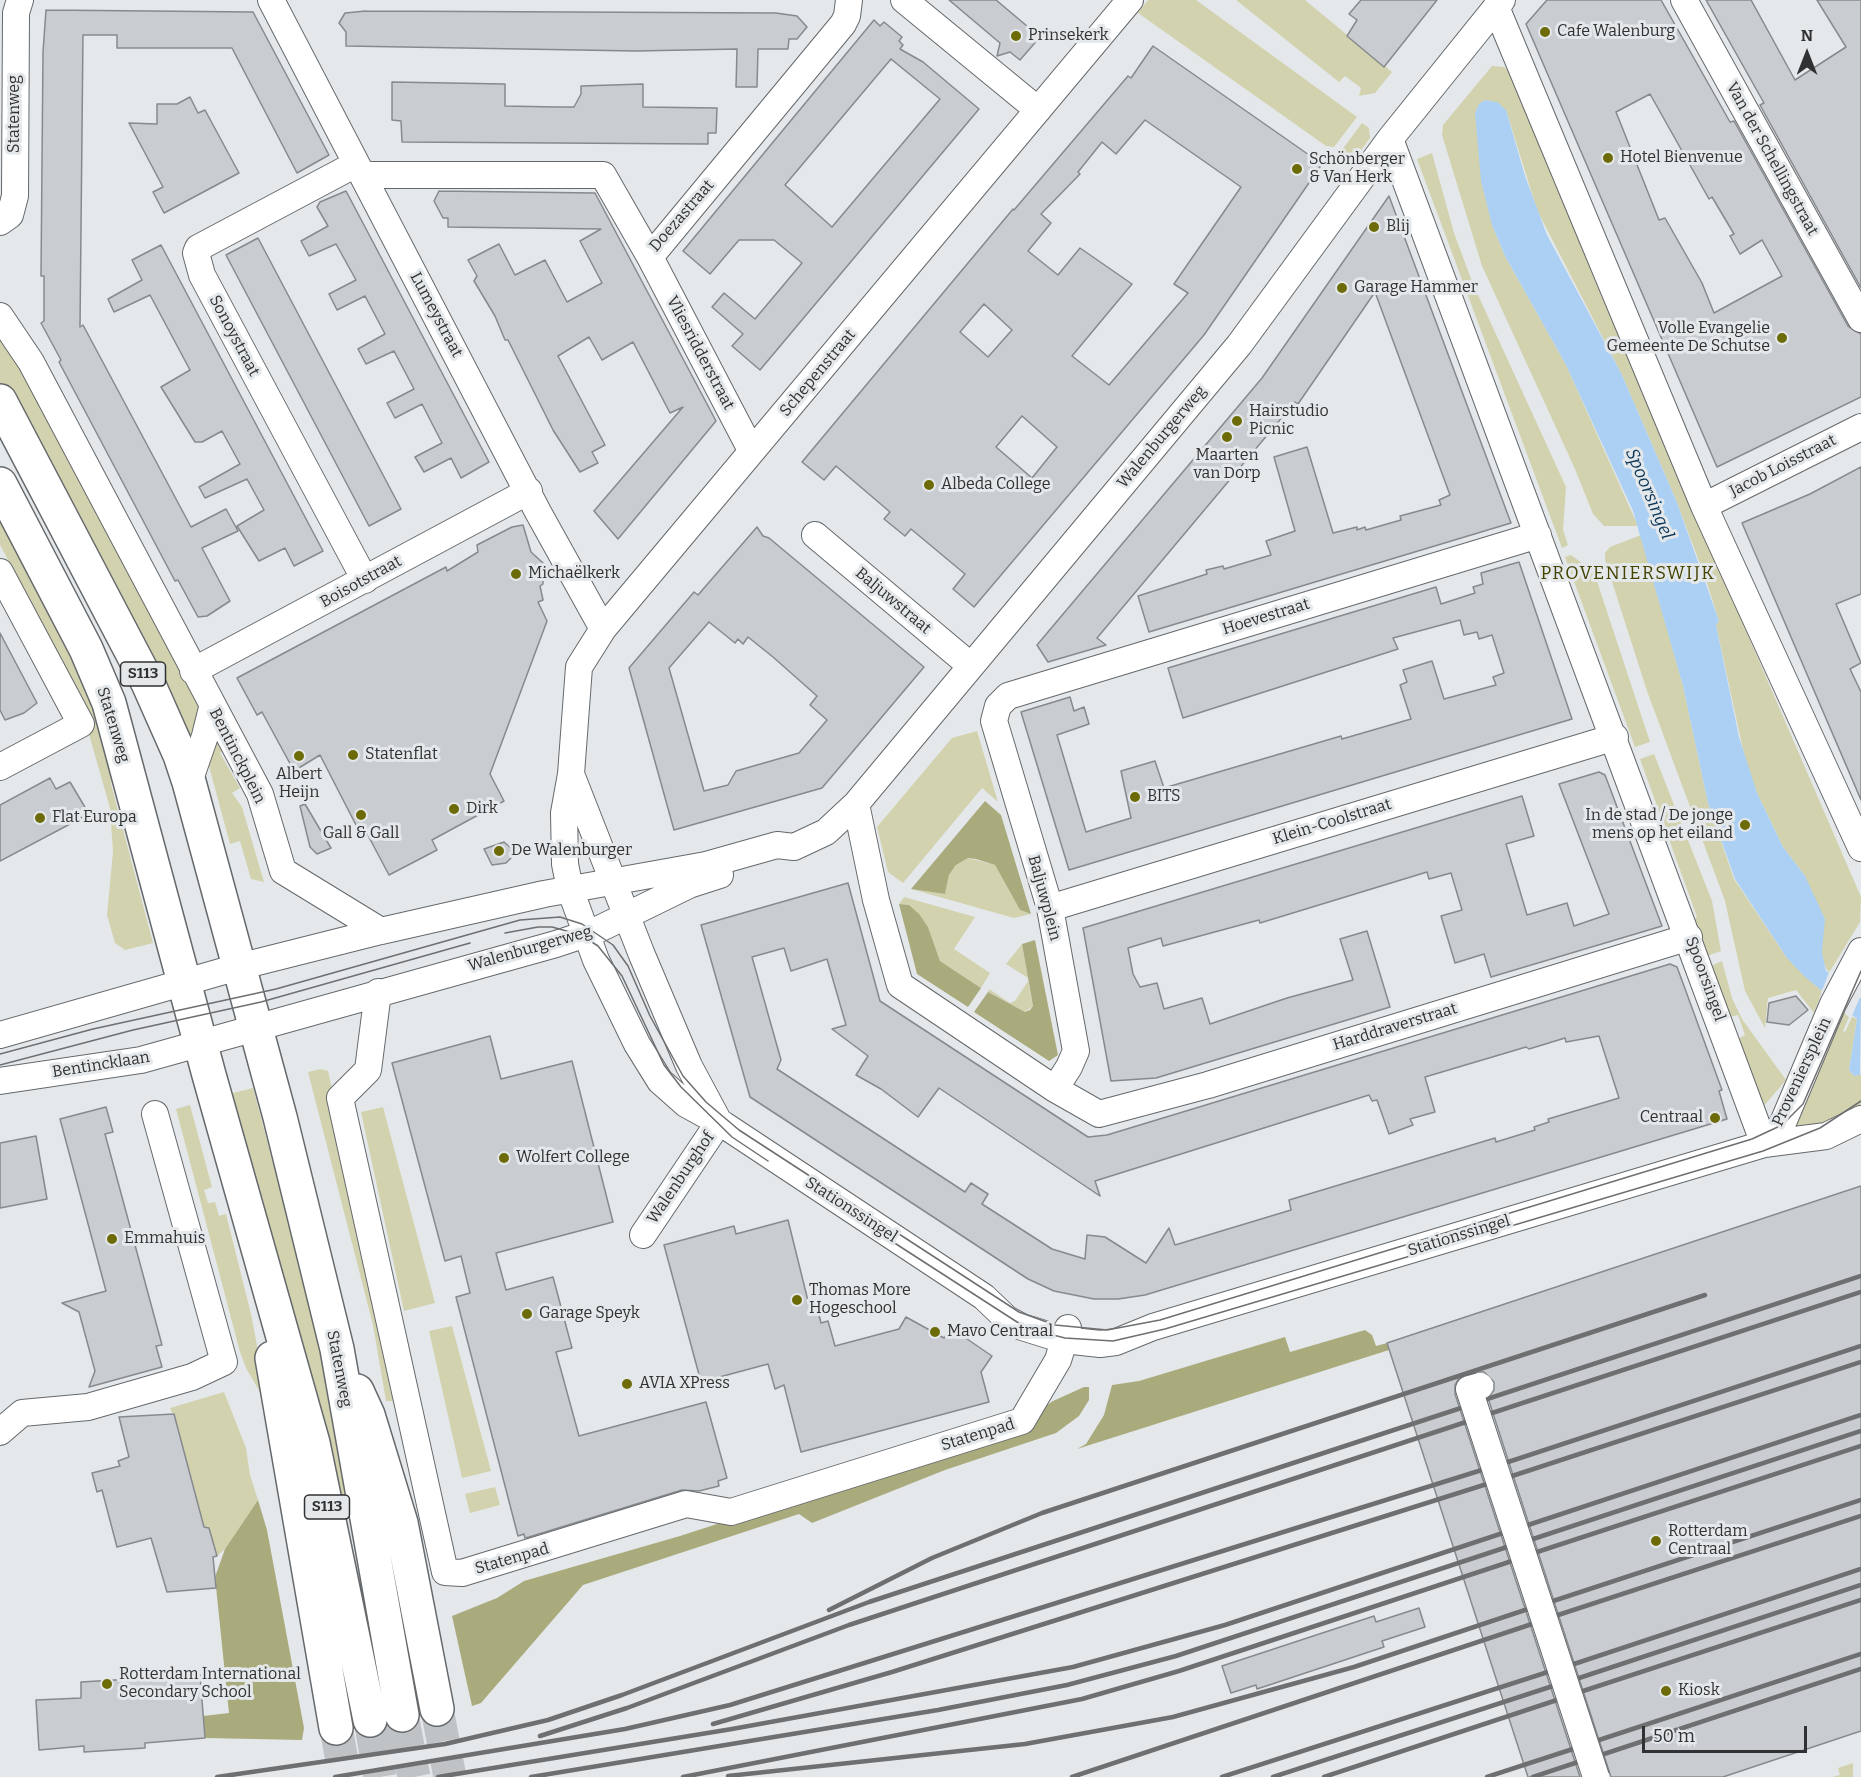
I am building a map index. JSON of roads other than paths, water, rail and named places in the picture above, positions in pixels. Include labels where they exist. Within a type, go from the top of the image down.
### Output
[{"type":"main road","name":"S113","points":[[0,401],[148,683],[180,755],[255,1028]]},
{"type":"main road","name":"Statenweg","points":[[0,484],[86,649],[109,703],[185,981]]},
{"type":"main road","name":"S113","points":[[185,981],[271,1296],[314,1443],[370,1720]]},
{"type":"main road","name":"Statenweg","points":[[255,1028],[280,1116],[337,1349],[402,1715]]},
{"type":"main road","name":"S113","points":[[271,1296],[272,1364],[336,1728]]},
{"type":"main road","name":"S113","points":[[337,1349],[368,1415],[401,1523],[437,1708]]},
{"type":"street","name":"Statenweg","points":[[0,222],[10,215],[15,196],[16,13],[20,0]]},
{"type":"street","name":"Lumeystraat","points":[[271,0],[603,629]]},
{"type":"street","name":"Doezastraat","points":[[359,170],[603,175],[650,257],[843,24],[847,16],[849,0]]},
{"type":"street","points":[[904,0],[1038,110]]},
{"type":"street","name":"Schepenstraat","points":[[570,889],[566,864],[564,813],[571,774],[579,667],[603,629],[1130,0]]},
{"type":"street","name":"Van der Schellingstraat","points":[[1684,0],[1861,319]]},
{"type":"street","points":[[1499,3],[1704,506],[1861,848]]},
{"type":"street","name":"Walenburgerweg","points":[[255,1028],[585,934],[626,918],[689,885],[782,858],[794,847],[826,832],[856,804],[1239,345],[1390,139],[1499,3]]},
{"type":"street","name":"Spoorsingel","points":[[1390,139],[1615,737],[1764,1144]]},
{"type":"street","name":"Sonoystraat","points":[[359,170],[213,240],[198,248],[196,253],[202,275],[364,580]]},
{"type":"street","name":"Vliesridderstraat","points":[[650,257],[751,450]]},
{"type":"street","points":[[0,316],[31,362],[193,671]]},
{"type":"street","name":"Jacob Loisstraat","points":[[1704,506],[1861,427]]},
{"type":"street","name":"Boisotstraat","points":[[193,671],[529,491]]},
{"type":"street","name":"Baljuwstraat","points":[[815,535],[971,666]]},
{"type":"street","name":"Hoevestraat","points":[[998,706],[1008,696],[1538,535]]},
{"type":"street","name":"Statenweg","points":[[0,572],[81,724],[0,767]]},
{"type":"street","name":"Bentinckplein","points":[[193,671],[260,794],[283,871],[381,931]]},
{"type":"street","name":"Baljuwplein","points":[[998,706],[994,721],[1050,908],[1076,1051],[1069,1067],[1054,1089]]},
{"type":"street","points":[[189,782],[212,708]]},
{"type":"street","name":"Klein-Coolstraat","points":[[1050,908],[1615,737]]},
{"type":"street","name":"Schepenstraat","points":[[571,774],[612,881]]},
{"type":"street","points":[[856,804],[876,900],[900,985],[1054,1089]]},
{"type":"street","name":"Walenburgerweg","points":[[238,967],[381,931],[570,889],[706,865],[777,845],[794,847]]},
{"type":"street","name":"Stationssingel","points":[[612,881],[689,1066],[719,1122]]},
{"type":"street","name":"Stationssingel","points":[[570,889],[585,934],[637,1044],[660,1081],[686,1104],[719,1122],[984,1297],[1066,1334],[1153,1327],[1764,1144]]},
{"type":"street","name":"Harddraverstraat","points":[[1054,1089],[1099,1114],[1219,1081],[1689,937]]},
{"type":"street","name":"Proveniersplein","points":[[1764,1144],[1782,1125],[1833,1004],[1861,951]]},
{"type":"street","points":[[0,1035],[238,967]]},
{"type":"street","name":"Statenpad","points":[[378,992],[368,1070],[340,1098],[445,1572],[462,1573],[686,1504],[731,1512],[1022,1421],[1058,1360],[1066,1334]]},
{"type":"street","points":[[201,1045],[255,1028]]},
{"type":"street","name":"Bentincklaan","points":[[0,1081],[134,1061],[201,1045]]},
{"type":"street","points":[[0,1431],[22,1413],[88,1407],[192,1377],[224,1362],[155,1114]]},
{"type":"street","name":"Proveniersplein","points":[[1764,1144],[1819,1137],[1861,1119]]},
{"type":"street","name":"Walenburghof","points":[[643,1235],[719,1122]]},
{"type":"street","points":[[1480,1386],[1469,1389],[1492,1441],[1538,1579],[1583,1718],[1596,1777]]},
{"type":"water","points":[[1485,100],[1497,102],[1506,110],[1525,176],[1547,235],[1621,373],[1676,500],[1719,621],[1716,625],[1739,737],[1757,793],[1783,847],[1805,876],[1825,919],[1822,952],[1826,971],[1861,998],[1860,1075],[1854,1076],[1849,1070],[1857,1019],[1805,977],[1787,958],[1735,879],[1708,803],[1683,686],[1633,511],[1566,365],[1505,256],[1492,225],[1481,181],[1475,113],[1479,104]]},
{"type":"tunnel","points":[[437,1709],[450,1777]]},
{"type":"tunnel","points":[[402,1715],[414,1777]]},
{"type":"tunnel","points":[[370,1720],[380,1777]]},
{"type":"tunnel","points":[[336,1728],[345,1777]]},
{"type":"tram line","points":[[0,1054],[93,1029],[276,989],[520,920],[560,917],[582,924],[613,945],[628,966],[650,1016],[683,1076],[706,1102],[739,1130],[1019,1312],[1055,1325],[1107,1330],[1160,1320],[1752,1139],[1782,1125],[1803,1104],[1861,971]]},
{"type":"tram line","points":[[505,933],[552,927],[581,935],[598,946],[622,976],[664,1065],[681,1087],[732,1137],[768,1161]]},
{"type":"tram line","points":[[0,1065],[133,1030],[261,1002],[470,943]]},
{"type":"tram line","points":[[831,1202],[1017,1322],[1065,1338],[1113,1341],[1165,1329],[1763,1151],[1820,1128],[1861,1101]]},
{"type":"railway","points":[[1481,1401],[1861,1276]]},
{"type":"railway","points":[[1486,1415],[1861,1292]]},
{"type":"railway","points":[[829,1610],[932,1558],[1042,1513],[1705,1295]]},
{"type":"railway","points":[[1502,1464],[1861,1346]]},
{"type":"railway","points":[[1506,1478],[1861,1362]]},
{"type":"railway","points":[[217,1777],[445,1744],[548,1720],[622,1695],[869,1602],[1464,1407]]},
{"type":"railway","points":[[1522,1527],[1861,1415]]},
{"type":"railway","points":[[540,1736],[627,1708],[849,1625],[1469,1421]]},
{"type":"railway","points":[[1527,1541],[1861,1431]]},
{"type":"railway","points":[[1531,1554],[1861,1446]]},
{"type":"railway","points":[[335,1777],[625,1729],[730,1705],[1485,1469]]},
{"type":"railway","points":[[713,1724],[892,1672],[1490,1483]]},
{"type":"railway","points":[[1547,1603],[1861,1500]]},
{"type":"railway","points":[[1552,1617],[1861,1516]]},
{"type":"railway","points":[[438,1777],[732,1729],[1073,1667],[1225,1625],[1506,1532]]},
{"type":"railway","points":[[531,1777],[938,1710],[1067,1685],[1176,1656],[1510,1546]]},
{"type":"railway","points":[[683,1777],[1082,1699],[1179,1671],[1515,1560]]},
{"type":"railway","points":[[1568,1666],[1861,1569]]},
{"type":"railway","points":[[1573,1680],[1861,1585]]},
{"type":"railway","points":[[1577,1693],[1861,1600]]},
{"type":"railway","points":[[728,1776],[1025,1744],[1173,1717],[1354,1667],[1531,1608]]},
{"type":"railway","points":[[1072,1777],[1535,1623]]},
{"type":"railway","points":[[1593,1742],[1861,1654]]},
{"type":"railway","points":[[1598,1756],[1861,1669]]},
{"type":"railway","points":[[1222,1777],[1551,1671]]},
{"type":"railway","points":[[1273,1777],[1556,1685]]},
{"type":"railway","points":[[1324,1777],[1560,1699]]},
{"type":"railway","points":[[1487,1777],[1576,1748]]},
{"type":"railway","points":[[1533,1777],[1581,1761]]},
{"type":"place","name":"Cafe Walenburg","points":[[1545,32]]},
{"type":"place","name":"Prinsekerk","points":[[1016,36]]},
{"type":"place","name":"Hotel Bienvenue","points":[[1608,158]]},
{"type":"place","name":"Schönberger & Van Herk","points":[[1297,169]]},
{"type":"place","name":"Blij","points":[[1374,227]]},
{"type":"place","name":"Garage Hammer","points":[[1342,288]]},
{"type":"place","name":"Volle Evangelie Gemeente De Schutse","points":[[1782,338]]},
{"type":"place","name":"Hairstudio Picnic","points":[[1237,421]]},
{"type":"place","name":"Maarten van Dorp","points":[[1227,437]]},
{"type":"place","name":"Albeda College","points":[[929,485]]},
{"type":"place","name":"Michaëlkerk","points":[[516,574]]},
{"type":"place","name":"Statenflat","points":[[353,755]]},
{"type":"place","name":"Albert Heijn","points":[[299,756]]},
{"type":"place","name":"BITS","points":[[1135,797]]},
{"type":"place","name":"Dirk","points":[[454,809]]},
{"type":"place","name":"Gall & Gall","points":[[361,815]]},
{"type":"place","name":"Flat Europa","points":[[40,818]]},
{"type":"place","name":"In de stad / De jonge mens op het eiland","points":[[1745,825]]},
{"type":"place","name":"De Walenburger","points":[[499,851]]},
{"type":"place","name":"Centraal","points":[[1715,1118]]},
{"type":"place","name":"Wolfert College","points":[[504,1158]]},
{"type":"place","name":"Emmahuis","points":[[112,1239]]},
{"type":"place","name":"Thomas More Hogeschool","points":[[797,1300]]},
{"type":"place","name":"Garage Speyk","points":[[527,1314]]},
{"type":"place","name":"Mavo Centraal","points":[[935,1332]]},
{"type":"place","name":"AVIA XPress","points":[[627,1384]]},
{"type":"place","name":"Rotterdam Centraal","points":[[1656,1541]]},
{"type":"place","name":"Rotterdam International Secondary School","points":[[107,1684]]},
{"type":"place","name":"Kiosk","points":[[1666,1691]]},
{"type":"district","name":"PROVENIERSWIJK","points":[[1628,574]]}]
